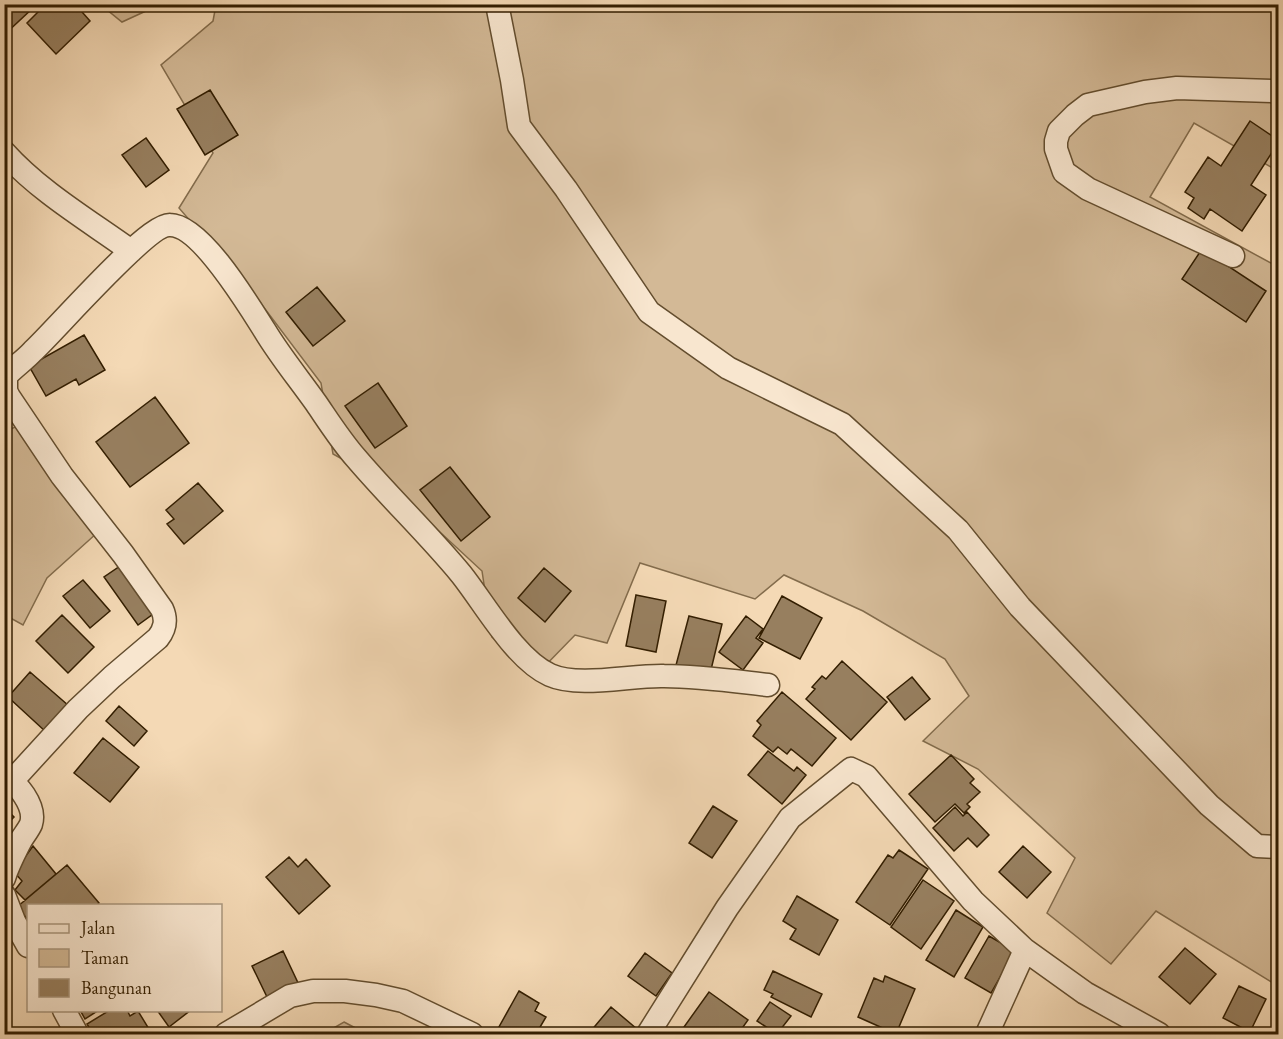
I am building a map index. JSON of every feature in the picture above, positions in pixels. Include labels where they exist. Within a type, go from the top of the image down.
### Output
[{"type":"street","points":[[497,4],[519,126],[566,189],[649,312],[728,368],[842,423],[958,530],[1020,607],[1209,805],[1257,846],[1278,847]]},
{"type":"street","points":[[1233,256],[1088,189],[1064,172],[1056,149],[1056,141],[1059,131],[1089,105],[1145,92],[1177,88],[1278,93]]},
{"type":"street","points":[[4,152],[48,192],[131,252]]},
{"type":"street","points":[[4,878],[32,823],[31,809],[25,796],[9,776],[112,677],[158,638],[165,625],[162,609],[123,554],[62,476],[9,397],[6,391],[6,376],[33,352],[101,280],[162,226],[171,224],[192,235],[230,275],[270,339],[354,456],[460,574],[501,628],[533,665],[552,676],[569,679],[595,681],[663,676],[768,685]]},
{"type":"street","points":[[648,1035],[727,908],[790,818],[851,769],[866,776],[973,901],[1025,950],[1085,993],[1159,1035]]},
{"type":"street","points":[[4,895],[14,921],[27,944]]},
{"type":"street","points":[[987,1035],[1025,950]]},
{"type":"street","points":[[225,1035],[290,996],[313,991],[345,991],[403,1001],[472,1035]]},
{"type":"street","points":[[65,1012],[77,1035]]},
{"type":"green space","points":[[101,5],[159,5],[122,22]]},
{"type":"green space","points":[[216,5],[1278,5],[1278,171],[1194,123],[1150,197],[1278,267],[1278,986],[1156,911],[1111,964],[1047,913],[1075,858],[978,769],[923,741],[969,696],[945,659],[863,611],[784,575],[755,599],[640,563],[607,643],[575,635],[539,672],[492,637],[482,571],[389,485],[333,454],[321,383],[259,301],[179,208],[213,153],[161,65],[213,21]]},
{"type":"green space","points":[[33,418],[107,524],[47,578],[23,625],[5,615],[5,432]]},
{"type":"green space","points":[[344,1022],[367,1034],[323,1034]]},
{"type":"building","points":[[4,4],[34,4],[35,6],[4,35]]},
{"type":"building","points":[[46,4],[75,4],[90,21],[56,54],[27,23]]},
{"type":"building","points":[[210,90],[238,135],[205,155],[177,109]]},
{"type":"building","points":[[1250,121],[1278,140],[1278,143],[1251,185],[1266,195],[1242,231],[1210,209],[1204,219],[1188,208],[1194,198],[1185,192],[1208,157],[1221,166]]},
{"type":"building","points":[[146,138],[169,170],[146,187],[122,155]]},
{"type":"building","points":[[1202,249],[1266,291],[1246,322],[1182,279]]},
{"type":"building","points":[[317,287],[345,321],[313,346],[286,312]]},
{"type":"building","points":[[84,335],[105,370],[79,385],[76,379],[46,396],[29,366]]},
{"type":"building","points":[[378,383],[407,426],[375,448],[345,406]]},
{"type":"building","points":[[155,397],[189,443],[130,487],[96,442]]},
{"type":"building","points":[[450,467],[490,517],[461,541],[420,490]]},
{"type":"building","points":[[198,483],[223,511],[184,544],[167,524],[174,519],[166,510]]},
{"type":"building","points":[[126,562],[160,609],[138,625],[104,577]]},
{"type":"building","points":[[544,568],[571,591],[545,622],[518,598]]},
{"type":"building","points":[[83,580],[110,611],[90,628],[63,596]]},
{"type":"building","points":[[636,595],[666,601],[656,652],[626,646]]},
{"type":"building","points":[[782,596],[822,618],[800,659],[759,638]]},
{"type":"building","points":[[62,615],[94,647],[68,673],[36,641]]},
{"type":"building","points":[[689,616],[722,624],[709,678],[675,669]]},
{"type":"building","points":[[746,616],[763,629],[756,638],[763,643],[743,670],[719,652]]},
{"type":"building","points":[[842,661],[887,702],[851,740],[806,699],[815,689],[812,687],[822,676],[826,679]]},
{"type":"building","points":[[30,672],[69,706],[46,732],[8,697]]},
{"type":"building","points":[[912,677],[930,699],[905,720],[887,697]]},
{"type":"building","points":[[782,692],[836,738],[812,766],[791,749],[787,754],[778,747],[773,752],[753,736],[761,725],[757,721]]},
{"type":"building","points":[[119,706],[147,731],[134,746],[106,721]]},
{"type":"building","points":[[103,738],[139,767],[110,802],[74,773]]},
{"type":"building","points":[[768,751],[794,771],[797,767],[806,775],[782,804],[748,775]]},
{"type":"building","points":[[951,755],[974,779],[970,783],[980,792],[967,804],[970,807],[964,813],[955,804],[935,822],[909,794]]},
{"type":"building","points":[[713,806],[737,821],[712,858],[689,843]]},
{"type":"building","points":[[4,807],[14,817],[4,827]]},
{"type":"building","points":[[955,807],[963,816],[967,812],[989,835],[977,847],[968,838],[954,851],[933,828]]},
{"type":"building","points":[[33,846],[56,874],[25,900],[15,890],[22,881],[14,872]]},
{"type":"building","points":[[1023,846],[1051,872],[1027,898],[999,872]]},
{"type":"building","points":[[899,850],[928,869],[890,925],[856,902],[888,855],[893,858]]},
{"type":"building","points":[[289,857],[298,867],[306,859],[330,886],[299,914],[266,877]]},
{"type":"building","points":[[67,865],[99,903],[27,904],[27,919],[17,907]]},
{"type":"building","points":[[923,880],[954,901],[921,949],[891,927]]},
{"type":"building","points":[[797,896],[838,920],[819,955],[790,939],[796,929],[783,921]]},
{"type":"building","points":[[956,910],[983,927],[954,977],[926,960]]},
{"type":"building","points":[[989,936],[1015,951],[991,993],[965,978]]},
{"type":"building","points":[[1185,948],[1216,974],[1190,1004],[1159,977]]},
{"type":"building","points":[[283,951],[299,985],[268,999],[252,966]]},
{"type":"building","points":[[645,953],[672,973],[656,996],[628,976]]},
{"type":"building","points":[[773,971],[822,994],[811,1017],[771,997],[773,994],[764,990]]},
{"type":"building","points":[[885,976],[915,989],[896,1034],[858,1017],[874,978],[883,982]]},
{"type":"building","points":[[1239,986],[1266,999],[1250,1032],[1223,1018]]},
{"type":"building","points":[[519,991],[539,1003],[535,1011],[546,1017],[536,1034],[495,1034]]},
{"type":"building","points":[[709,992],[748,1020],[738,1034],[679,1034]]},
{"type":"building","points":[[770,1002],[791,1016],[777,1034],[757,1021]]},
{"type":"building","points":[[611,1007],[637,1029],[632,1034],[594,1034],[590,1032]]},
{"type":"building","points":[[81,1012],[96,1012],[85,1019]]},
{"type":"building","points":[[107,1012],[128,1012],[130,1016],[139,1012],[152,1034],[93,1034],[87,1024]]},
{"type":"building","points":[[158,1012],[188,1012],[169,1027]]},
{"type":"building","points":[[39,1028],[42,1034],[25,1034]]}]
